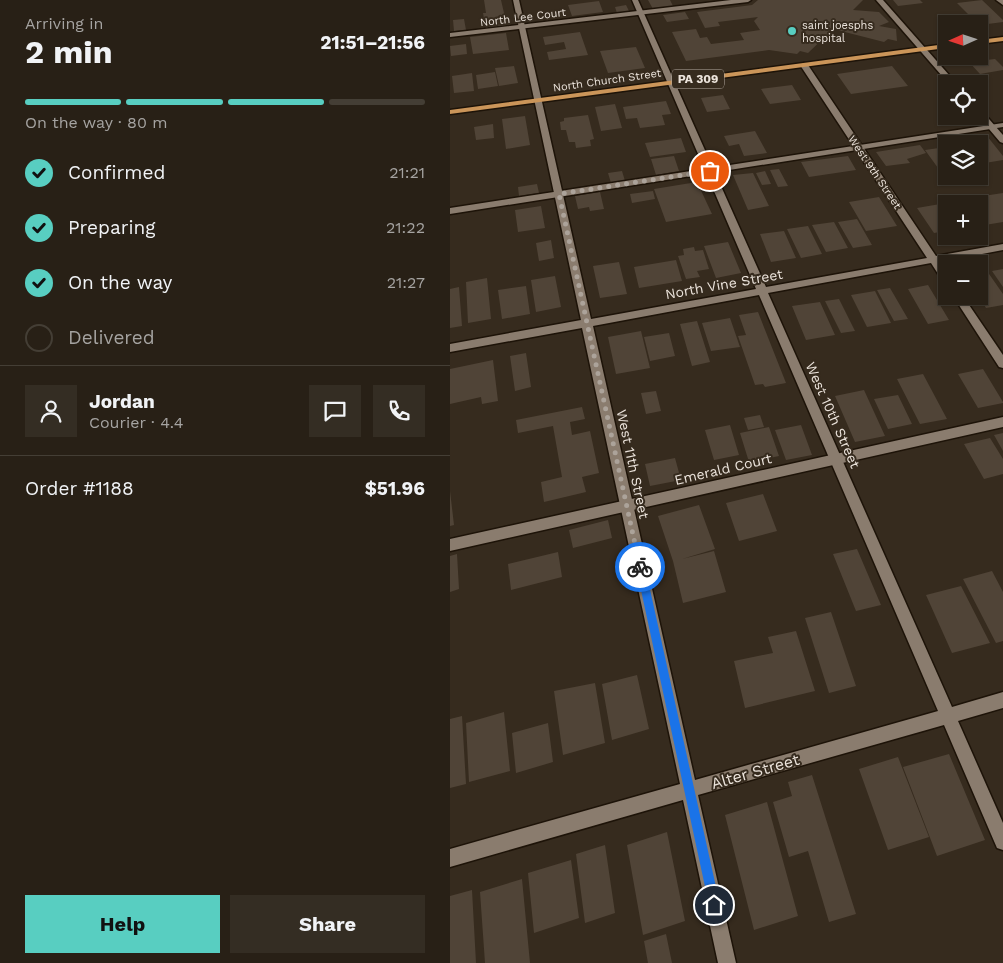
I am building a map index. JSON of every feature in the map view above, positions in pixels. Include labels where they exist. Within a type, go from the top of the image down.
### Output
[{"type":"main road","points":[[988,41],[1003,39]]},
{"type":"main road","name":"North Church Street","points":[[450,112],[938,47]]},
{"type":"street","name":"West 11th Street","points":[[516,0],[727,963]]},
{"type":"street","name":"West 10th Street","points":[[635,0],[1003,842]]},
{"type":"street","name":"North Lee Court","points":[[450,35],[748,0]]},
{"type":"street","points":[[879,0],[945,75]]},
{"type":"street","points":[[1000,0],[1003,3]]},
{"type":"street","name":"West 9th Street","points":[[804,65],[938,266]]},
{"type":"street","points":[[988,123],[1003,140]]},
{"type":"street","points":[[450,211],[1003,126]]},
{"type":"street","name":"North Vine Street","points":[[450,348],[1003,247]]},
{"type":"street","points":[[964,305],[1003,364]]},
{"type":"street","name":"Emerald Court","points":[[450,545],[1003,422]]},
{"type":"street","name":"Alter Street","points":[[450,858],[1003,700]]},
{"type":"building","points":[[484,0],[501,0],[507,26],[486,29],[483,13],[486,13]]},
{"type":"building","points":[[648,0],[670,0],[673,6],[653,9]]},
{"type":"building","name":"saint joesphs hospital","points":[[758,0],[863,0],[853,10],[879,12],[889,22],[879,26],[896,29],[897,41],[888,39],[884,42],[833,29],[808,53],[800,51],[797,54],[769,50],[686,61],[672,32],[696,29],[700,38],[707,37],[711,44],[744,40],[740,33],[760,30],[754,21],[758,17],[718,22],[720,26],[705,28],[697,12],[752,5]]},
{"type":"building","points":[[893,0],[920,0],[923,3],[898,6]]},
{"type":"building","points":[[982,0],[1003,22],[988,24],[988,15],[961,15],[968,14],[957,3]]},
{"type":"building","points":[[599,1],[603,12],[572,16],[568,5]]},
{"type":"building","points":[[626,5],[629,11],[617,13],[615,7]]},
{"type":"building","points":[[562,10],[564,17],[542,19],[540,12]]},
{"type":"building","points":[[685,12],[689,19],[667,22],[663,15]]},
{"type":"building","points":[[464,19],[466,30],[454,31],[453,20]]},
{"type":"building","points":[[580,32],[588,55],[549,60],[547,52],[566,49],[564,42],[545,45],[543,37]]},
{"type":"building","points":[[506,33],[509,50],[473,54],[470,37]]},
{"type":"building","points":[[466,44],[467,54],[451,56],[450,46]]},
{"type":"building","points":[[636,47],[645,68],[608,73],[600,51]]},
{"type":"building","points":[[995,59],[1003,67],[1003,70],[980,74],[972,65],[988,65],[988,60]]},
{"type":"building","points":[[514,66],[518,83],[499,86],[495,68]]},
{"type":"building","points":[[892,66],[908,86],[851,94],[837,74]]},
{"type":"building","points":[[495,72],[498,86],[478,89],[476,75]]},
{"type":"building","points":[[472,73],[474,91],[454,93],[452,76]]},
{"type":"building","points":[[792,85],[801,100],[770,104],[761,89]]},
{"type":"building","points":[[723,95],[730,109],[707,112],[701,98]]},
{"type":"building","points":[[666,101],[671,114],[662,115],[665,125],[640,128],[637,118],[626,119],[623,107]]},
{"type":"building","points":[[615,104],[622,128],[601,131],[595,107]]},
{"type":"building","points":[[588,115],[594,139],[590,140],[591,146],[576,148],[575,142],[569,142],[566,130],[561,130],[560,122],[564,121],[564,118]]},
{"type":"building","points":[[525,116],[530,145],[506,149],[502,119]]},
{"type":"building","points":[[493,124],[494,138],[476,140],[474,127]]},
{"type":"building","points":[[755,131],[767,153],[744,156],[739,144],[729,146],[724,136]]},
{"type":"building","points":[[988,137],[1003,156],[1003,160],[988,162]]},
{"type":"building","points":[[681,138],[686,152],[650,157],[645,143]]},
{"type":"building","points":[[920,145],[926,153],[907,159],[910,163],[886,166],[876,152]]},
{"type":"building","points":[[938,148],[938,168],[925,150]]},
{"type":"building","points":[[674,156],[679,171],[656,175],[651,159]]},
{"type":"building","points":[[848,156],[856,170],[809,177],[801,162]]},
{"type":"building","points":[[779,169],[788,186],[778,187],[770,170]]},
{"type":"building","points":[[622,171],[625,181],[611,183],[608,173]]},
{"type":"building","points":[[765,171],[771,184],[762,185],[756,173]]},
{"type":"building","points":[[753,173],[769,206],[748,210],[733,175]]},
{"type":"building","points":[[697,182],[712,214],[666,222],[654,189]]},
{"type":"building","points":[[537,184],[539,193],[519,196],[518,187]]},
{"type":"building","points":[[653,191],[655,199],[632,203],[630,194]]},
{"type":"building","points":[[600,192],[604,209],[590,211],[589,207],[578,209],[575,196]]},
{"type":"building","points":[[1003,193],[1003,222],[988,224],[988,195]]},
{"type":"building","points":[[879,197],[897,226],[866,231],[849,202]]},
{"type":"building","points":[[938,204],[938,232],[934,233],[917,208]]},
{"type":"building","points":[[541,206],[545,228],[518,232],[515,210]]},
{"type":"building","points":[[857,219],[872,245],[853,248],[838,222]]},
{"type":"building","points":[[834,222],[848,248],[826,252],[812,225]]},
{"type":"building","points":[[808,226],[822,254],[801,258],[787,229]]},
{"type":"building","points":[[784,231],[796,258],[771,262],[760,234]]},
{"type":"building","points":[[551,240],[554,258],[539,261],[536,243]]},
{"type":"building","points":[[728,242],[741,273],[716,278],[704,246]]},
{"type":"building","points":[[694,247],[695,251],[703,250],[709,269],[697,271],[700,277],[686,279],[678,256],[684,255],[683,249]]},
{"type":"building","points":[[676,260],[682,281],[639,288],[634,267]]},
{"type":"building","points":[[619,262],[627,294],[600,298],[593,266]]},
{"type":"building","points":[[1003,269],[1003,287],[992,271]]},
{"type":"building","points":[[988,272],[1003,294],[1003,305],[986,308],[984,305],[988,305]]},
{"type":"building","points":[[555,276],[561,307],[536,312],[531,280]]},
{"type":"building","points":[[487,278],[491,319],[468,323],[466,282]]},
{"type":"building","points":[[928,285],[938,305],[940,305],[949,320],[928,324],[908,289]]},
{"type":"building","points":[[526,286],[530,314],[502,319],[498,290]]},
{"type":"building","points":[[459,287],[462,326],[450,328],[450,289]]},
{"type":"building","points":[[890,288],[908,319],[894,321],[877,290]]},
{"type":"building","points":[[875,291],[891,323],[867,327],[851,295]]},
{"type":"building","points":[[839,299],[855,331],[841,333],[825,301]]},
{"type":"building","points":[[820,302],[835,335],[806,340],[792,306]]},
{"type":"building","points":[[758,312],[786,383],[765,387],[763,384],[755,385],[738,336],[746,335],[739,315]]},
{"type":"building","points":[[730,318],[740,347],[711,351],[702,323]]},
{"type":"building","points":[[697,321],[710,362],[692,366],[680,324]]},
{"type":"building","points":[[641,331],[650,368],[616,374],[608,337]]},
{"type":"building","points":[[669,333],[675,356],[650,361],[644,337]]},
{"type":"building","points":[[526,353],[531,387],[515,391],[510,356]]},
{"type":"building","points":[[493,360],[498,401],[482,404],[481,397],[450,404],[450,369]]},
{"type":"building","points":[[983,369],[1003,403],[978,408],[958,374]]},
{"type":"building","points":[[923,374],[947,419],[920,424],[897,379]]},
{"type":"building","points":[[864,390],[885,436],[855,442],[835,396]]},
{"type":"building","points":[[656,391],[661,411],[646,414],[641,393]]},
{"type":"building","points":[[898,395],[912,424],[888,429],[874,399]]},
{"type":"building","points":[[582,407],[585,419],[570,422],[572,435],[590,431],[599,473],[582,477],[586,492],[544,502],[541,482],[562,477],[553,426],[518,433],[516,420]]},
{"type":"building","points":[[760,415],[764,427],[748,430],[744,418]]},
{"type":"building","points":[[730,425],[739,455],[714,460],[705,430]]},
{"type":"building","points":[[801,425],[812,455],[786,460],[775,430]]},
{"type":"building","points":[[769,427],[779,456],[749,462],[740,433]]},
{"type":"building","points":[[1003,433],[1003,451],[994,435]]},
{"type":"building","points":[[990,438],[1003,459],[1003,474],[984,479],[964,444]]},
{"type":"building","points":[[675,458],[681,480],[650,486],[645,464]]},
{"type":"building","points":[[450,491],[454,525],[450,526]]},
{"type":"building","points":[[763,494],[777,531],[739,541],[726,503]]},
{"type":"building","points":[[699,505],[715,549],[682,559],[714,551],[726,592],[683,603],[673,561],[658,516]]},
{"type":"building","points":[[608,520],[612,538],[573,548],[569,530]]},
{"type":"building","points":[[857,549],[881,605],[856,611],[833,554]]},
{"type":"building","points":[[558,552],[562,577],[511,590],[508,564]]},
{"type":"building","points":[[457,554],[459,589],[450,592],[450,556]]},
{"type":"building","points":[[992,571],[1003,592],[1003,641],[996,643],[963,579]]},
{"type":"building","points":[[961,586],[990,643],[952,653],[926,595]]},
{"type":"building","points":[[831,612],[856,686],[829,693],[805,618]]},
{"type":"building","points":[[796,631],[815,691],[745,708],[734,661],[773,653],[768,637]]},
{"type":"building","points":[[637,675],[649,729],[612,740],[602,684]]},
{"type":"building","points":[[595,683],[605,743],[563,755],[554,691]]},
{"type":"building","points":[[504,712],[510,771],[469,782],[466,723]]},
{"type":"building","points":[[462,716],[466,784],[450,788],[450,719]]},
{"type":"building","points":[[548,723],[553,762],[516,773],[512,733]]},
{"type":"building","points":[[949,754],[985,840],[937,856],[903,767]]},
{"type":"building","points":[[898,757],[929,837],[888,850],[859,769]]},
{"type":"building","points":[[812,775],[856,914],[829,922],[808,851],[789,857],[773,802],[792,796],[788,782]]},
{"type":"building","points":[[767,802],[798,916],[754,930],[725,815]]},
{"type":"building","points":[[667,832],[685,921],[643,935],[627,845]]},
{"type":"building","points":[[605,845],[615,913],[585,923],[576,854]]},
{"type":"building","points":[[571,860],[579,918],[534,933],[528,873]]},
{"type":"building","points":[[522,879],[530,963],[485,963],[480,892]]},
{"type":"building","points":[[472,890],[476,963],[450,963],[450,896]]},
{"type":"building","points":[[666,934],[672,963],[648,963],[644,941]]},
{"type":"way so far","points":[[640,567],[559,194],[710,171]]},
{"type":"place","name":"saint joesphs hospital","points":[[792,31]]},
{"type":"route","points":[[640,567],[714,905]]}]
